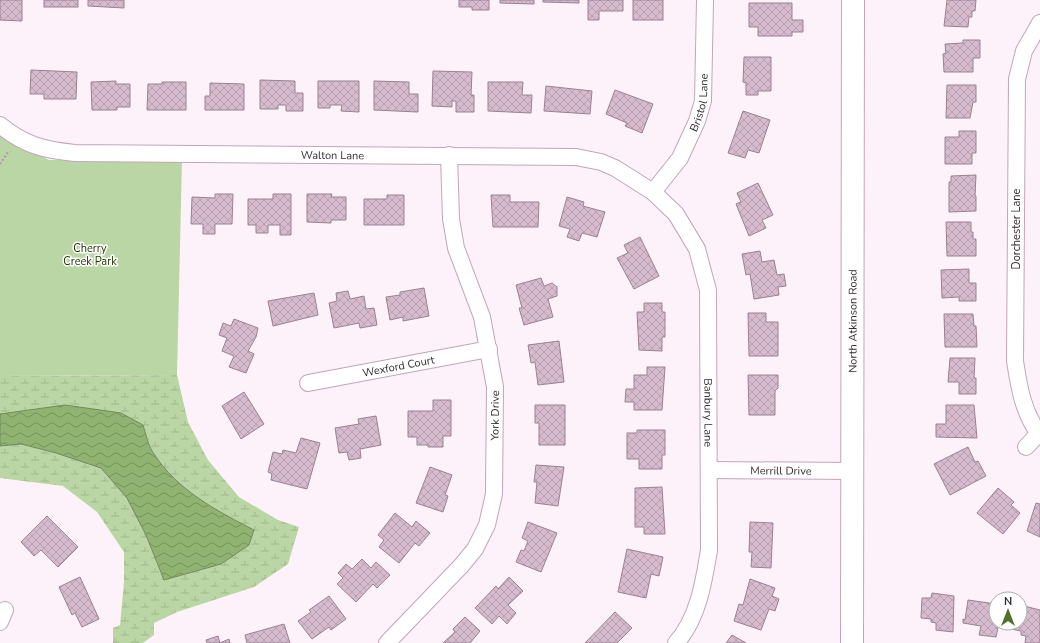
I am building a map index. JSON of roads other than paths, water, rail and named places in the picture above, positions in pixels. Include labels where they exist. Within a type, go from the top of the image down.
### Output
[{"type":"main road","name":"North Atkinson Road","points":[[852,643],[853,0]]},
{"type":"street","name":"Bristol Lane","points":[[653,192],[680,158],[697,121],[703,101],[705,0]]},
{"type":"street","name":"Dorchester Lane","points":[[1039,434],[1024,406],[1019,387],[1015,354],[1017,79],[1024,51],[1040,23]]},
{"type":"street","name":"Walton Lane","points":[[4,128],[27,142],[47,150],[75,153],[576,157],[601,162],[615,168],[653,192]]},
{"type":"street","name":"York Drive","points":[[387,643],[461,566],[474,549],[487,525],[494,494],[495,387],[482,318],[456,248],[451,219],[449,155]]},
{"type":"street","name":"Banbury Lane","points":[[653,192],[676,214],[697,249],[708,290],[709,550],[705,576],[688,627],[676,643]]},
{"type":"street","name":"Wexford Court","points":[[308,384],[489,349]]},
{"type":"street","points":[[1026,447],[1039,434]]},
{"type":"street","name":"Merrill Drive","points":[[708,470],[853,471]]},
{"type":"water","points":[[65,405],[121,413],[143,425],[152,451],[163,467],[174,478],[186,489],[212,507],[254,530],[249,545],[221,564],[164,580],[146,535],[127,498],[101,468],[56,453],[21,444],[0,446],[0,414]]},
{"type":"park label","name":"Cherry Creek Park","points":[[90,254]]}]
